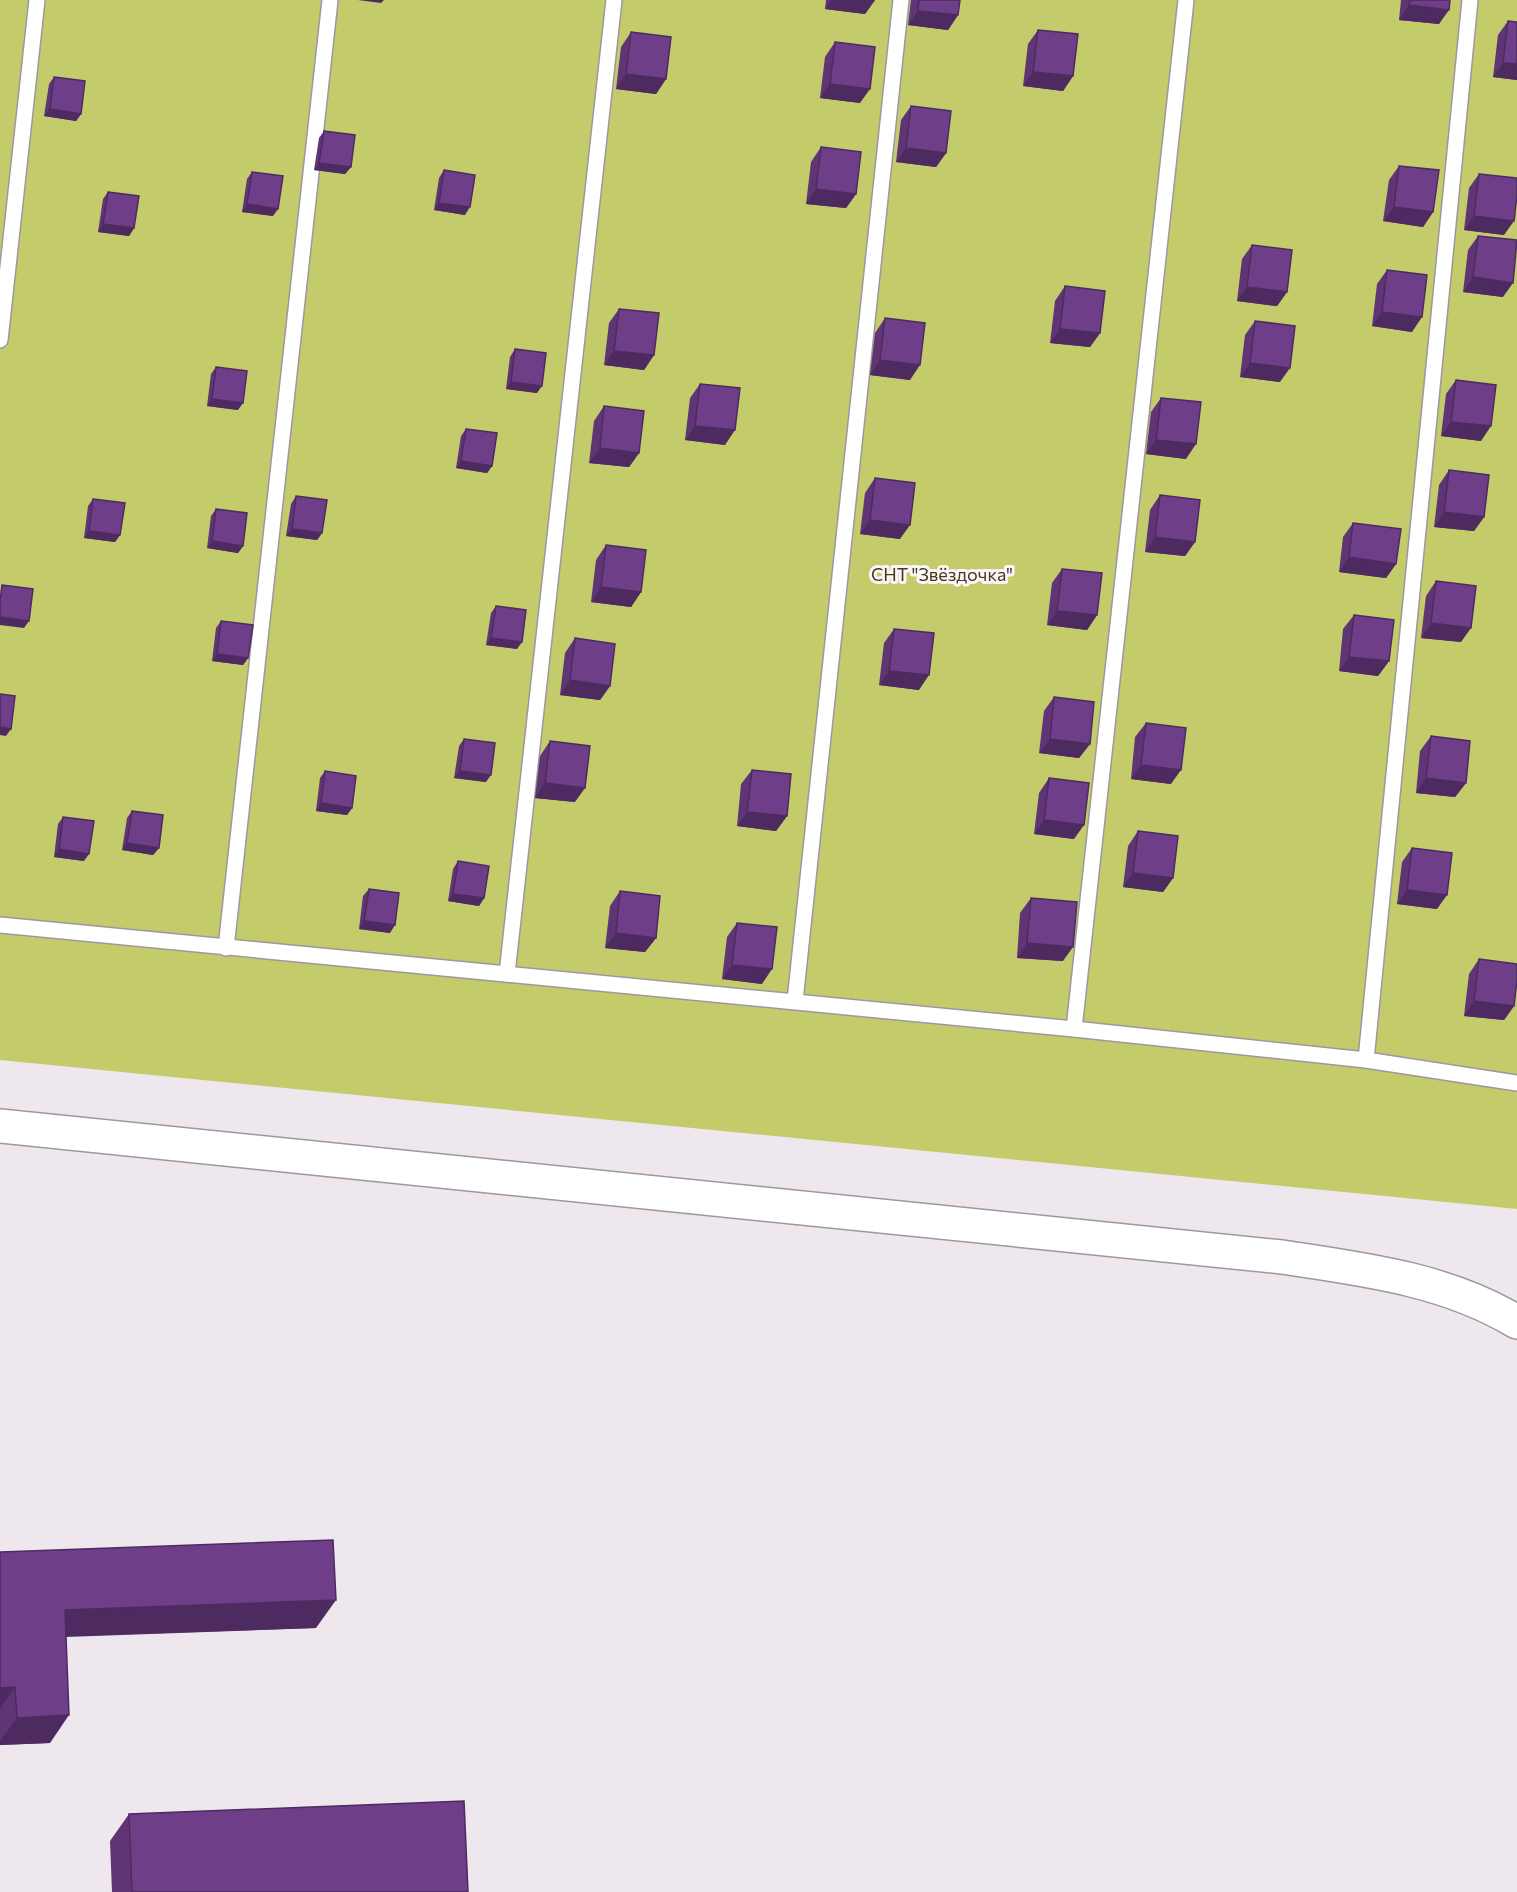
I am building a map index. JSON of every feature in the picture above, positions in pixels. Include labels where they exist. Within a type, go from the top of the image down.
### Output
[{"type":"street","points":[[0,1126],[1282,1257],[1372,1270],[1443,1288],[1517,1322]]},
{"type":"lane","points":[[0,340],[37,0]]},
{"type":"lane","points":[[226,948],[330,0]]},
{"type":"lane","points":[[507,974],[614,0]]},
{"type":"lane","points":[[795,1001],[901,0]]},
{"type":"lane","points":[[1074,1029],[1186,0]]},
{"type":"lane","points":[[1366,1060],[1470,0]]},
{"type":"lane","points":[[0,925],[1074,1029],[1366,1060],[1517,1083]]},
{"type":"green space","name":"СНТ \"Звёздочка\"","points":[[0,0],[1517,0],[1517,1209],[0,1060]]},
{"type":"building","points":[[919,0],[960,0],[958,15],[918,11]]},
{"type":"building","points":[[1410,0],[1450,0],[1449,10],[1409,5]]},
{"type":"building","points":[[1508,21],[1517,22],[1517,64],[1503,63]]},
{"type":"building","points":[[1038,30],[1078,34],[1073,76],[1033,72]]},
{"type":"building","points":[[631,32],[671,37],[666,79],[626,74]]},
{"type":"building","points":[[835,42],[875,47],[870,89],[830,84]]},
{"type":"building","points":[[54,77],[85,81],[81,114],[50,109]]},
{"type":"building","points":[[911,106],[951,111],[946,153],[906,148]]},
{"type":"building","points":[[324,131],[355,135],[351,167],[319,163]]},
{"type":"building","points":[[821,147],[861,152],[856,194],[816,189]]},
{"type":"building","points":[[1399,166],[1439,170],[1433,212],[1394,207]]},
{"type":"building","points":[[444,170],[475,175],[470,207],[439,203]]},
{"type":"building","points":[[252,172],[283,176],[278,209],[247,204]]},
{"type":"building","points":[[1479,174],[1517,178],[1514,221],[1474,216]]},
{"type":"building","points":[[108,192],[139,196],[134,228],[103,224]]},
{"type":"building","points":[[1478,236],[1517,240],[1513,283],[1473,277]]},
{"type":"building","points":[[1252,245],[1292,250],[1287,292],[1247,287]]},
{"type":"building","points":[[1387,270],[1427,275],[1422,317],[1382,312]]},
{"type":"building","points":[[1065,286],[1105,291],[1100,333],[1060,329]]},
{"type":"building","points":[[619,309],[659,313],[654,355],[614,351]]},
{"type":"building","points":[[885,318],[925,323],[920,365],[880,360]]},
{"type":"building","points":[[1255,321],[1295,326],[1290,368],[1250,363]]},
{"type":"building","points":[[515,349],[546,353],[542,386],[511,382]]},
{"type":"building","points":[[216,367],[247,371],[243,403],[212,399]]},
{"type":"building","points":[[1456,380],[1496,385],[1491,426],[1451,422]]},
{"type":"building","points":[[700,384],[740,388],[735,430],[695,426]]},
{"type":"building","points":[[1161,398],[1201,402],[1196,444],[1156,440]]},
{"type":"building","points":[[604,406],[644,411],[639,453],[600,448]]},
{"type":"building","points":[[466,429],[497,433],[492,466],[461,461]]},
{"type":"building","points":[[1449,470],[1489,475],[1484,517],[1444,512]]},
{"type":"building","points":[[875,478],[915,483],[910,525],[870,520]]},
{"type":"building","points":[[1160,495],[1200,500],[1195,542],[1155,537]]},
{"type":"building","points":[[296,496],[327,500],[322,533],[292,529]]},
{"type":"building","points":[[93,499],[125,503],[120,535],[89,531]]},
{"type":"building","points":[[216,509],[247,513],[243,546],[212,541]]},
{"type":"building","points":[[1353,523],[1401,529],[1396,564],[1349,557]]},
{"type":"building","points":[[606,545],[646,550],[641,592],[601,587]]},
{"type":"building","points":[[1062,569],[1102,573],[1097,615],[1057,611]]},
{"type":"building","points":[[1436,581],[1476,586],[1471,628],[1431,623]]},
{"type":"building","points":[[2,585],[33,589],[29,621],[0,617]]},
{"type":"building","points":[[496,606],[526,610],[522,642],[491,638]]},
{"type":"building","points":[[1354,615],[1394,620],[1389,661],[1349,657]]},
{"type":"building","points":[[221,621],[253,625],[248,658],[217,654]]},
{"type":"building","points":[[894,629],[934,633],[929,675],[889,671]]},
{"type":"building","points":[[575,638],[615,644],[610,686],[570,680]]},
{"type":"building","points":[[0,694],[15,696],[11,729],[0,727]]},
{"type":"building","points":[[1054,697],[1094,702],[1090,744],[1050,739]]},
{"type":"building","points":[[1146,723],[1186,728],[1181,770],[1141,765]]},
{"type":"building","points":[[1431,736],[1470,741],[1466,783],[1426,778]]},
{"type":"building","points":[[464,739],[495,743],[491,775],[460,771]]},
{"type":"building","points":[[550,741],[590,746],[585,788],[545,783]]},
{"type":"building","points":[[752,770],[791,774],[787,816],[747,812]]},
{"type":"building","points":[[325,771],[356,776],[352,808],[321,803]]},
{"type":"building","points":[[1049,778],[1089,783],[1084,825],[1044,820]]},
{"type":"building","points":[[132,811],[163,815],[159,848],[127,843]]},
{"type":"building","points":[[63,817],[94,821],[89,854],[59,849]]},
{"type":"building","points":[[1138,831],[1178,836],[1173,878],[1133,873]]},
{"type":"building","points":[[1412,848],[1452,853],[1447,895],[1407,890]]},
{"type":"building","points":[[458,861],[489,866],[484,898],[453,894]]},
{"type":"building","points":[[369,889],[399,893],[395,925],[364,921]]},
{"type":"building","points":[[620,891],[660,896],[656,938],[616,933]]},
{"type":"building","points":[[1031,898],[1077,902],[1073,947],[1027,943]]},
{"type":"building","points":[[737,923],[777,927],[772,969],[732,965]]},
{"type":"building","points":[[1479,959],[1517,964],[1514,1006],[1474,1001]]},
{"type":"building","points":[[333,1540],[336,1600],[65,1610],[69,1715],[17,1718],[15,1687],[0,1688],[0,1552]]},
{"type":"building","points":[[464,1801],[468,1892],[132,1892],[129,1814]]}]
